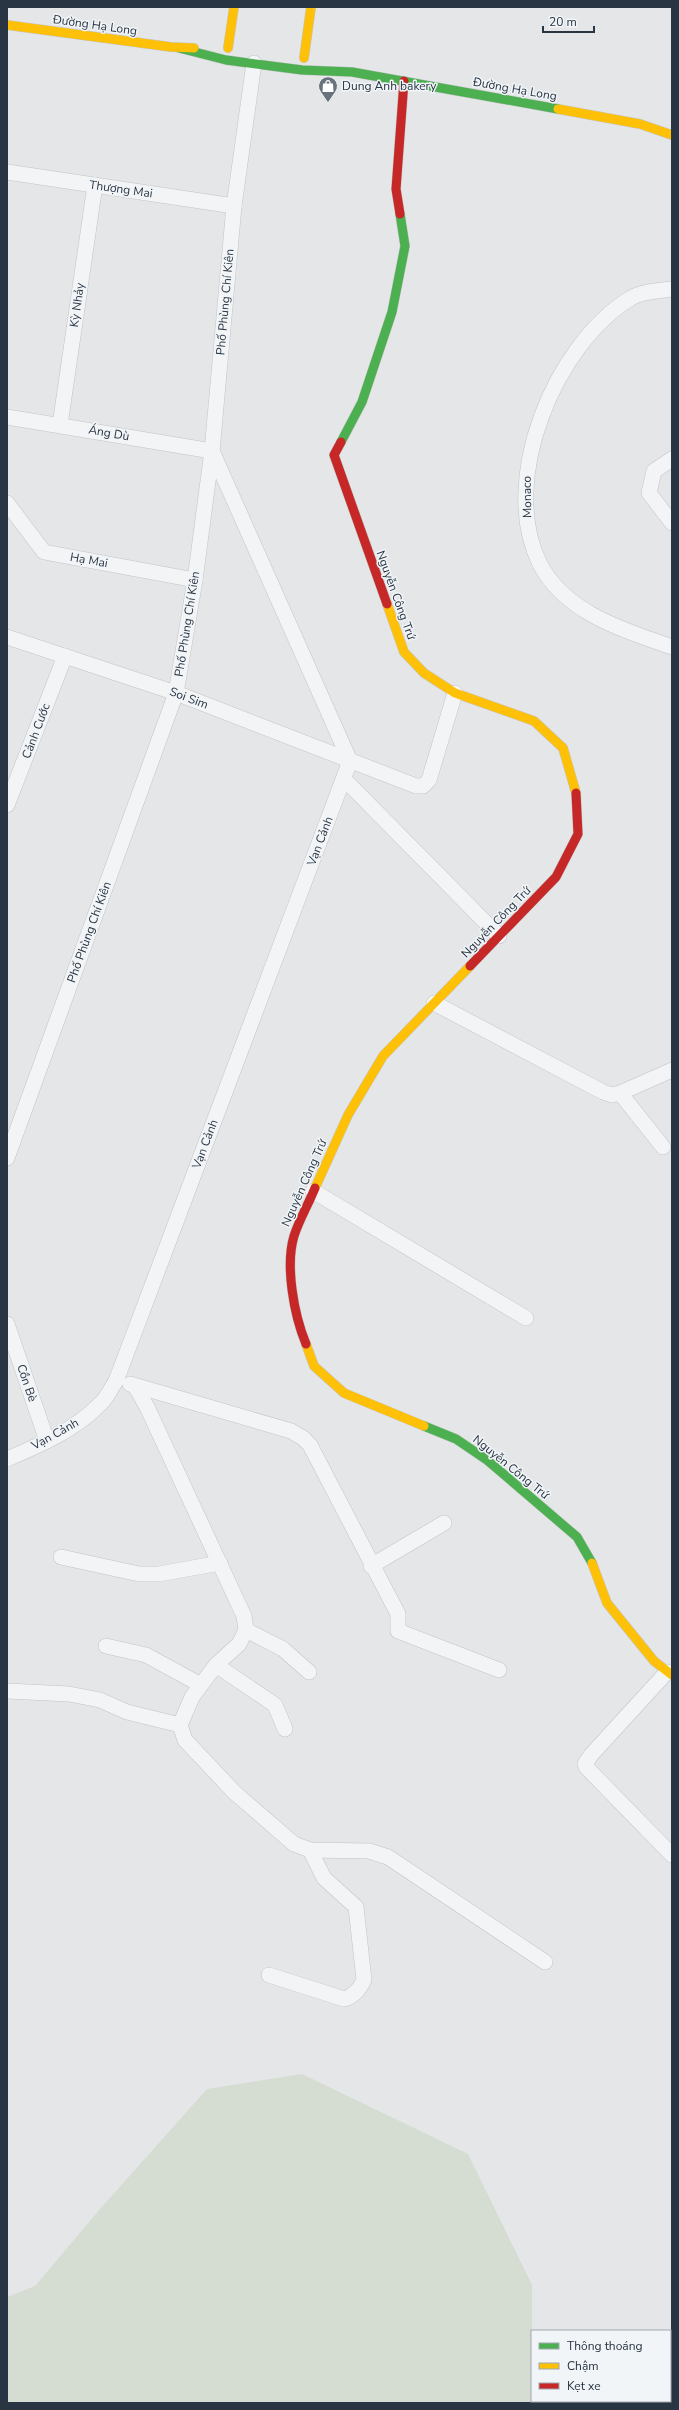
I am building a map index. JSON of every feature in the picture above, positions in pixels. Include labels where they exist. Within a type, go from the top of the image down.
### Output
[{"type":"street","name":"Đường Hạ Long","points":[[7,25],[179,48],[232,49],[234,7]]},
{"type":"street","name":"Đường Hạ Long","points":[[311,7],[300,58],[352,72],[404,80],[640,124],[672,135]]},
{"type":"street","name":"Đường Hạ Long","points":[[179,48],[226,60],[302,70],[352,72]]},
{"type":"street","name":"Phố Phùng Chí Kiên","points":[[7,1158],[176,693],[195,580],[212,451],[234,206],[254,63]]},
{"type":"street","name":"Nguyễn Công Trứ","points":[[404,80],[396,189],[405,246],[392,312],[362,402],[334,455],[404,652],[424,674],[455,693],[534,720],[562,748],[576,789],[578,834],[556,877],[383,1056],[348,1115],[313,1191],[294,1236],[290,1271],[301,1332],[314,1366],[344,1393],[456,1438],[505,1475],[577,1538],[597,1571],[607,1603],[654,1661],[669,1673]]},
{"type":"street","name":"Thượng Mai","points":[[7,172],[234,206]]},
{"type":"street","name":"Kỳ Nhảy","points":[[60,425],[94,185]]},
{"type":"street","name":"Monaco","points":[[672,289],[632,297],[598,325],[574,352],[558,379],[540,418],[526,473],[528,524],[539,563],[550,579],[567,597],[607,623],[672,647]]},
{"type":"street","name":"Áng Dù","points":[[7,417],[212,451]]},
{"type":"street","points":[[212,451],[350,761],[344,779],[499,936]]},
{"type":"street","points":[[672,459],[654,471],[649,493],[672,523]]},
{"type":"street","name":"Hạ Mai","points":[[7,502],[44,552],[195,580]]},
{"type":"street","name":"Soi Sim","points":[[7,637],[176,693],[416,786],[423,786],[429,780],[455,693]]},
{"type":"street","name":"Cảnh Cước","points":[[7,805],[65,656]]},
{"type":"street","name":"Vạn Cảnh","points":[[7,1459],[47,1441],[83,1419],[101,1403],[116,1380],[344,779]]},
{"type":"street","points":[[434,1003],[572,1077],[612,1095],[620,1093],[672,1070]]},
{"type":"street","points":[[620,1093],[663,1146]]},
{"type":"street","points":[[313,1191],[526,1318]]},
{"type":"street","name":"Cồn Bè","points":[[7,1324],[47,1441]]},
{"type":"street","points":[[116,1380],[218,1408],[291,1431],[303,1438],[310,1446],[371,1566],[398,1614],[400,1633],[499,1670]]},
{"type":"street","points":[[135,1386],[147,1407],[220,1563],[244,1616],[246,1630],[239,1644],[216,1665],[192,1696],[180,1725],[185,1740],[235,1793],[294,1844],[310,1850],[369,1851],[388,1857],[545,1962]]},
{"type":"street","points":[[371,1566],[444,1523]]},
{"type":"street","points":[[61,1557],[139,1574],[159,1574],[220,1563]]},
{"type":"street","points":[[246,1630],[283,1649],[309,1672]]},
{"type":"street","points":[[106,1646],[146,1655],[201,1685]]},
{"type":"street","points":[[216,1665],[275,1705],[285,1729]]},
{"type":"street","points":[[669,1673],[585,1764],[586,1767],[672,1854]]},
{"type":"street","points":[[7,1691],[69,1694],[100,1700],[127,1712],[180,1725]]},
{"type":"street","points":[[269,1975],[344,1999],[352,1996],[360,1989],[364,1980],[356,1907],[324,1878],[310,1850]]},
{"type":"shaded area","points":[[302,2074],[468,2154],[532,2285],[531,2402],[534,2403],[7,2403],[7,2297],[35,2286],[100,2209],[207,2089]]},
{"type":"traffic: fast","points":[[179,48],[226,60],[302,70],[352,72],[558,109]]},
{"type":"traffic: fast","points":[[341,442],[362,402],[392,312],[405,246],[400,214]]},
{"type":"traffic: fast","points":[[424,1426],[456,1439],[487,1460],[577,1537],[592,1563]]},
{"type":"traffic: slow","points":[[228,48],[234,7]]},
{"type":"traffic: slow","points":[[304,58],[311,7]]},
{"type":"traffic: slow","points":[[7,25],[171,47],[194,48]]},
{"type":"traffic: slow","points":[[558,109],[640,124],[672,135]]},
{"type":"traffic: slow","points":[[387,604],[404,652],[424,673],[455,693],[534,721],[563,748],[576,793]]},
{"type":"traffic: slow","points":[[315,1188],[348,1115],[383,1056],[470,966]]},
{"type":"traffic: slow","points":[[306,1344],[314,1366],[344,1393],[424,1426]]},
{"type":"traffic: slow","points":[[592,1563],[607,1603],[654,1661],[672,1675]]},
{"type":"traffic: jam","points":[[400,214],[396,189],[404,81]]},
{"type":"traffic: jam","points":[[341,442],[334,455],[387,604]]},
{"type":"traffic: jam","points":[[470,966],[556,877],[578,834],[576,793]]},
{"type":"traffic: jam","points":[[306,1344],[298,1319],[292,1290],[290,1261],[294,1236],[315,1188]]},
{"type":"place","name":"Dung Anh bakery","points":[[328,103]]}]
